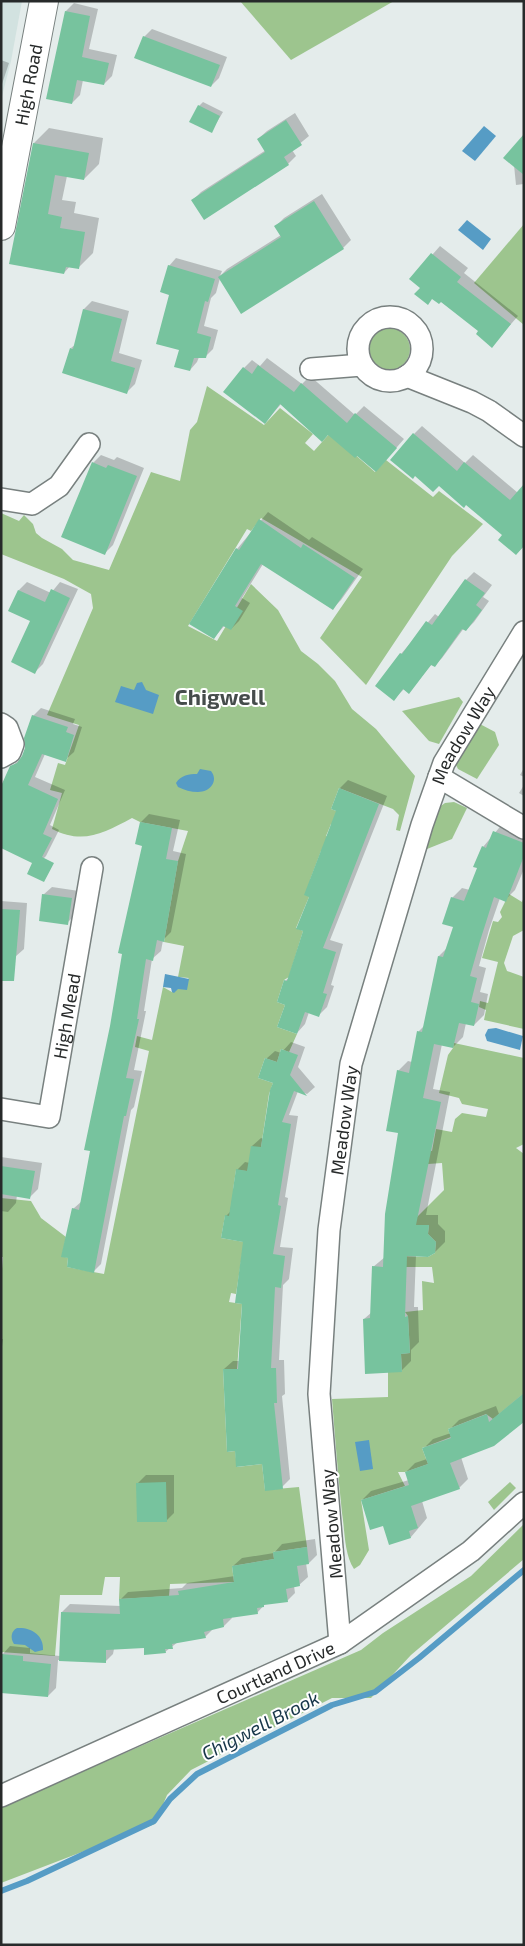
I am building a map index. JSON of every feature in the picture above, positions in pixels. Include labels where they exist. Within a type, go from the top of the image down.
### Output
[{"type":"main road","name":"High Road","points":[[1,226],[9,138],[44,1]]},
{"type":"street","points":[[390,317],[401,319],[417,333],[421,342],[420,362],[407,376],[388,381],[378,379],[369,374],[362,365],[358,355],[358,344],[366,329],[379,319],[390,317]]},
{"type":"street","points":[[311,369],[362,365]]},
{"type":"street","points":[[407,376],[472,402],[524,436]]},
{"type":"street","points":[[1,499],[32,504],[59,486],[89,444]]},
{"type":"street","name":"Meadow Way","points":[[340,1643],[319,1394],[329,1230],[351,1064],[422,825],[444,763],[524,632]]},
{"type":"street","points":[[1,724],[8,728],[13,744],[10,752],[1,756]]},
{"type":"street","points":[[439,777],[524,828]]},
{"type":"street","name":"High Mead","points":[[1,1109],[49,1117],[92,868]]},
{"type":"street","name":"Courtland Drive","points":[[1,1796],[340,1643],[471,1551],[524,1503]]},
{"type":"shaded area","points":[[1,1],[22,1],[11,61],[1,100]]},
{"type":"green space","points":[[240,1],[394,1],[291,60]]},
{"type":"green space","points":[[524,224],[524,325],[474,283]]},
{"type":"green space","points":[[393,328],[401,331],[407,337],[410,349],[407,361],[401,367],[385,370],[377,367],[371,361],[368,345],[371,337],[377,331]]},
{"type":"green space","points":[[207,386],[264,425],[280,408],[313,434],[305,443],[314,451],[330,433],[375,472],[386,460],[433,497],[439,491],[483,524],[452,556],[366,685],[320,638],[362,577],[261,518],[251,531],[247,529],[188,626],[217,641],[251,584],[278,610],[301,651],[335,681],[352,709],[376,729],[415,776],[400,831],[396,830],[399,815],[393,809],[339,788],[331,809],[349,816],[344,829],[331,824],[326,836],[344,843],[321,851],[310,880],[309,897],[296,928],[303,931],[289,977],[284,980],[277,1002],[285,1005],[277,1027],[297,1034],[289,1052],[281,1049],[277,1062],[265,1058],[258,1078],[273,1083],[269,1094],[261,1147],[247,1171],[236,1170],[233,1190],[239,1192],[233,1216],[225,1216],[221,1238],[244,1242],[236,1294],[231,1293],[229,1302],[242,1304],[237,1369],[223,1369],[227,1452],[235,1451],[237,1467],[262,1464],[265,1490],[299,1487],[307,1547],[273,1552],[274,1559],[232,1566],[234,1582],[170,1584],[169,1596],[119,1599],[120,1577],[105,1577],[102,1595],[60,1595],[55,1656],[1,1652],[1,1281],[3,1257],[1,1257],[1,1198],[31,1201],[41,1218],[66,1237],[62,1256],[68,1258],[67,1267],[104,1274],[149,1051],[135,1047],[137,1036],[152,1040],[163,987],[172,992],[189,978],[178,977],[184,946],[164,942],[178,861],[188,831],[140,822],[132,818],[103,832],[84,837],[63,834],[52,829],[62,793],[50,790],[58,763],[65,765],[79,725],[47,715],[93,608],[91,594],[64,579],[1,554],[1,513],[19,521],[24,515],[33,524],[36,533],[62,549],[73,560],[109,570],[151,472],[180,481],[190,430],[197,422]]},
{"type":"green space","points":[[459,697],[463,702],[439,744],[429,741],[402,711]]},
{"type":"green space","points":[[478,723],[495,732],[499,745],[477,779],[458,769],[454,761]]},
{"type":"green space","points":[[454,802],[467,808],[452,839],[427,849],[426,845],[438,808],[445,803]]},
{"type":"green space","points":[[509,894],[522,902],[524,897],[524,930],[513,936],[504,963],[507,971],[524,977],[524,1029],[484,1020],[486,1010],[479,1007],[480,1001],[488,1003],[498,962],[482,958],[493,921],[498,922],[502,917],[500,912]]},
{"type":"green space","points":[[454,1043],[524,1058],[524,1144],[516,1148],[524,1154],[524,1393],[493,1419],[486,1414],[448,1429],[451,1437],[422,1448],[428,1464],[405,1472],[398,1472],[405,1486],[361,1500],[369,1550],[360,1565],[354,1569],[348,1556],[345,1542],[332,1399],[388,1397],[388,1372],[402,1372],[401,1354],[410,1353],[408,1316],[405,1312],[423,1310],[422,1281],[434,1283],[432,1267],[397,1267],[396,1256],[428,1257],[435,1253],[436,1242],[428,1234],[429,1225],[415,1225],[415,1219],[444,1190],[442,1163],[428,1164],[414,1147],[432,1151],[436,1129],[452,1132],[455,1119],[462,1113],[486,1117],[488,1109],[462,1104],[459,1098],[439,1093],[448,1055]]},
{"type":"green space","points":[[510,1482],[516,1488],[494,1510],[488,1502]]},
{"type":"green space","points":[[524,1524],[524,1559],[411,1655],[371,1698],[332,1698],[191,1770],[167,1795],[155,1824],[1,1883],[1,1807],[361,1650],[383,1633],[471,1576]]},
{"type":"water","points":[[484,126],[496,136],[475,161],[462,151]]},
{"type":"water","points":[[467,220],[491,239],[483,250],[458,230]]},
{"type":"water","points":[[142,682],[146,690],[159,695],[153,714],[115,702],[121,686],[134,690],[137,683]]},
{"type":"water","points":[[200,769],[211,771],[213,775],[214,782],[209,788],[198,792],[178,787],[176,783],[180,778],[197,774]]},
{"type":"water","points":[[165,974],[189,979],[187,990],[178,989],[174,993],[171,988],[163,987]]},
{"type":"water","points":[[496,1028],[523,1036],[520,1050],[487,1041],[485,1035],[488,1029]]},
{"type":"water","points":[[369,1440],[373,1469],[360,1471],[355,1442]]},
{"type":"water","points":[[17,1628],[27,1629],[36,1633],[41,1640],[43,1650],[35,1652],[25,1645],[14,1644],[12,1635],[13,1631]]},
{"type":"building","points":[[65,11],[90,16],[82,57],[109,63],[104,85],[77,80],[72,104],[46,99]]},
{"type":"building","points":[[143,36],[220,65],[211,87],[134,58]]},
{"type":"building","points":[[198,105],[220,116],[212,133],[189,122]]},
{"type":"building","points":[[286,120],[302,145],[284,157],[289,165],[204,220],[191,200],[265,152],[257,139]]},
{"type":"building","points":[[524,134],[524,175],[503,158]]},
{"type":"building","points":[[33,143],[89,153],[84,180],[55,175],[48,214],[62,217],[60,228],[85,232],[79,269],[66,267],[64,274],[9,264]]},
{"type":"building","points":[[314,201],[344,249],[241,314],[218,277],[281,237],[274,226]]},
{"type":"building","points":[[431,253],[461,277],[457,282],[511,324],[492,348],[476,334],[478,331],[441,302],[439,304],[432,299],[428,305],[414,294],[420,288],[409,279]]},
{"type":"building","points":[[168,265],[215,279],[208,302],[205,301],[197,333],[211,337],[206,358],[194,358],[190,371],[174,367],[179,350],[156,344],[169,295],[160,292]]},
{"type":"building","points":[[83,309],[122,319],[111,361],[135,368],[127,394],[62,373],[70,348],[73,349]]},
{"type":"building","points":[[258,365],[294,392],[301,383],[347,423],[355,413],[397,448],[376,472],[357,456],[355,458],[328,435],[322,442],[280,404],[265,424],[223,392],[243,367],[252,374]]},
{"type":"building","points":[[413,433],[457,471],[464,462],[510,500],[524,484],[524,546],[516,555],[498,540],[502,535],[466,505],[464,508],[439,486],[433,492],[415,476],[413,479],[390,460]]},
{"type":"building","points":[[92,462],[106,468],[108,465],[137,476],[105,555],[61,537]]},
{"type":"building","points":[[259,519],[301,548],[303,544],[355,578],[333,610],[261,564],[235,606],[243,611],[231,630],[223,626],[214,639],[189,624],[236,548],[239,550]]},
{"type":"building","points":[[465,579],[485,593],[476,605],[482,610],[466,631],[462,629],[435,667],[431,665],[409,694],[403,689],[394,701],[375,686],[426,621],[432,625]]},
{"type":"building","points":[[51,589],[70,598],[35,674],[11,662],[30,621],[8,611],[18,590],[45,602]]},
{"type":"building","points":[[32,715],[68,727],[66,732],[74,735],[66,762],[42,754],[28,785],[58,799],[43,834],[52,838],[42,857],[54,863],[44,882],[27,874],[32,863],[1,848],[1,786],[10,766],[17,763],[22,756],[25,748],[24,738]]},
{"type":"building","points":[[339,788],[379,804],[323,948],[336,952],[323,993],[327,994],[319,1017],[305,1012],[297,1034],[277,1027],[285,1005],[277,1002],[284,980],[287,981],[303,931],[296,929],[309,897],[304,895],[336,811],[331,809]]},
{"type":"building","points":[[140,822],[172,828],[166,859],[178,861],[164,942],[157,940],[153,961],[146,959],[137,1019],[139,1019],[126,1078],[134,1079],[126,1116],[124,1116],[94,1273],[67,1267],[68,1258],[61,1257],[72,1208],[79,1210],[90,1151],[84,1150],[110,1026],[122,954],[118,953],[142,846],[135,844]]},
{"type":"building","points":[[493,831],[524,843],[524,856],[506,902],[494,897],[480,941],[470,976],[477,978],[471,1002],[479,1004],[474,1026],[459,1023],[453,1048],[434,1044],[423,1098],[441,1102],[416,1225],[429,1225],[428,1234],[436,1242],[435,1253],[428,1257],[407,1256],[405,1317],[408,1316],[410,1353],[401,1354],[402,1372],[365,1374],[363,1319],[370,1318],[372,1266],[383,1267],[385,1214],[398,1133],[386,1131],[397,1070],[409,1073],[417,1031],[422,1032],[438,956],[443,957],[453,927],[442,924],[451,897],[464,901],[477,868],[473,867],[482,846],[486,848]]},
{"type":"building","points":[[42,894],[72,898],[68,925],[39,921]]},
{"type":"building","points":[[1,909],[20,910],[14,981],[1,981]]},
{"type":"building","points":[[281,1049],[298,1055],[290,1075],[307,1096],[294,1091],[282,1122],[291,1124],[278,1205],[281,1206],[273,1254],[285,1256],[281,1288],[275,1287],[271,1368],[276,1368],[277,1403],[274,1403],[283,1489],[265,1491],[262,1464],[236,1467],[235,1451],[227,1452],[223,1369],[238,1369],[242,1304],[235,1303],[243,1242],[221,1238],[225,1215],[229,1216],[236,1169],[247,1171],[251,1146],[261,1147],[270,1090],[273,1083],[258,1078],[265,1058],[277,1062]]},
{"type":"building","points":[[1,1166],[35,1171],[30,1199],[1,1194]]},
{"type":"building","points":[[524,1393],[524,1422],[494,1446],[450,1463],[460,1489],[411,1506],[418,1528],[409,1531],[411,1538],[389,1545],[383,1526],[370,1530],[361,1500],[409,1485],[405,1472],[428,1464],[422,1448],[451,1438],[448,1429],[487,1414],[489,1422]]},
{"type":"building","points":[[166,1482],[167,1522],[137,1522],[136,1483]]},
{"type":"building","points":[[307,1547],[309,1564],[297,1566],[300,1586],[286,1589],[288,1602],[264,1605],[264,1607],[257,1608],[258,1614],[223,1619],[224,1627],[204,1632],[206,1638],[172,1644],[173,1649],[165,1649],[166,1653],[144,1655],[144,1648],[106,1650],[106,1663],[59,1661],[61,1612],[120,1614],[119,1599],[179,1595],[178,1591],[234,1582],[232,1566],[274,1559],[273,1552]]},
{"type":"building","points":[[1,1654],[23,1656],[23,1661],[51,1664],[48,1697],[1,1693]]},
{"type":"waterway","name":"Chigwell Brook","points":[[1,1891],[27,1881],[154,1821],[170,1799],[197,1774],[332,1705],[375,1692],[419,1658],[524,1570]]},
{"type":"district","name":"Chigwell","points":[[220,696]]}]
